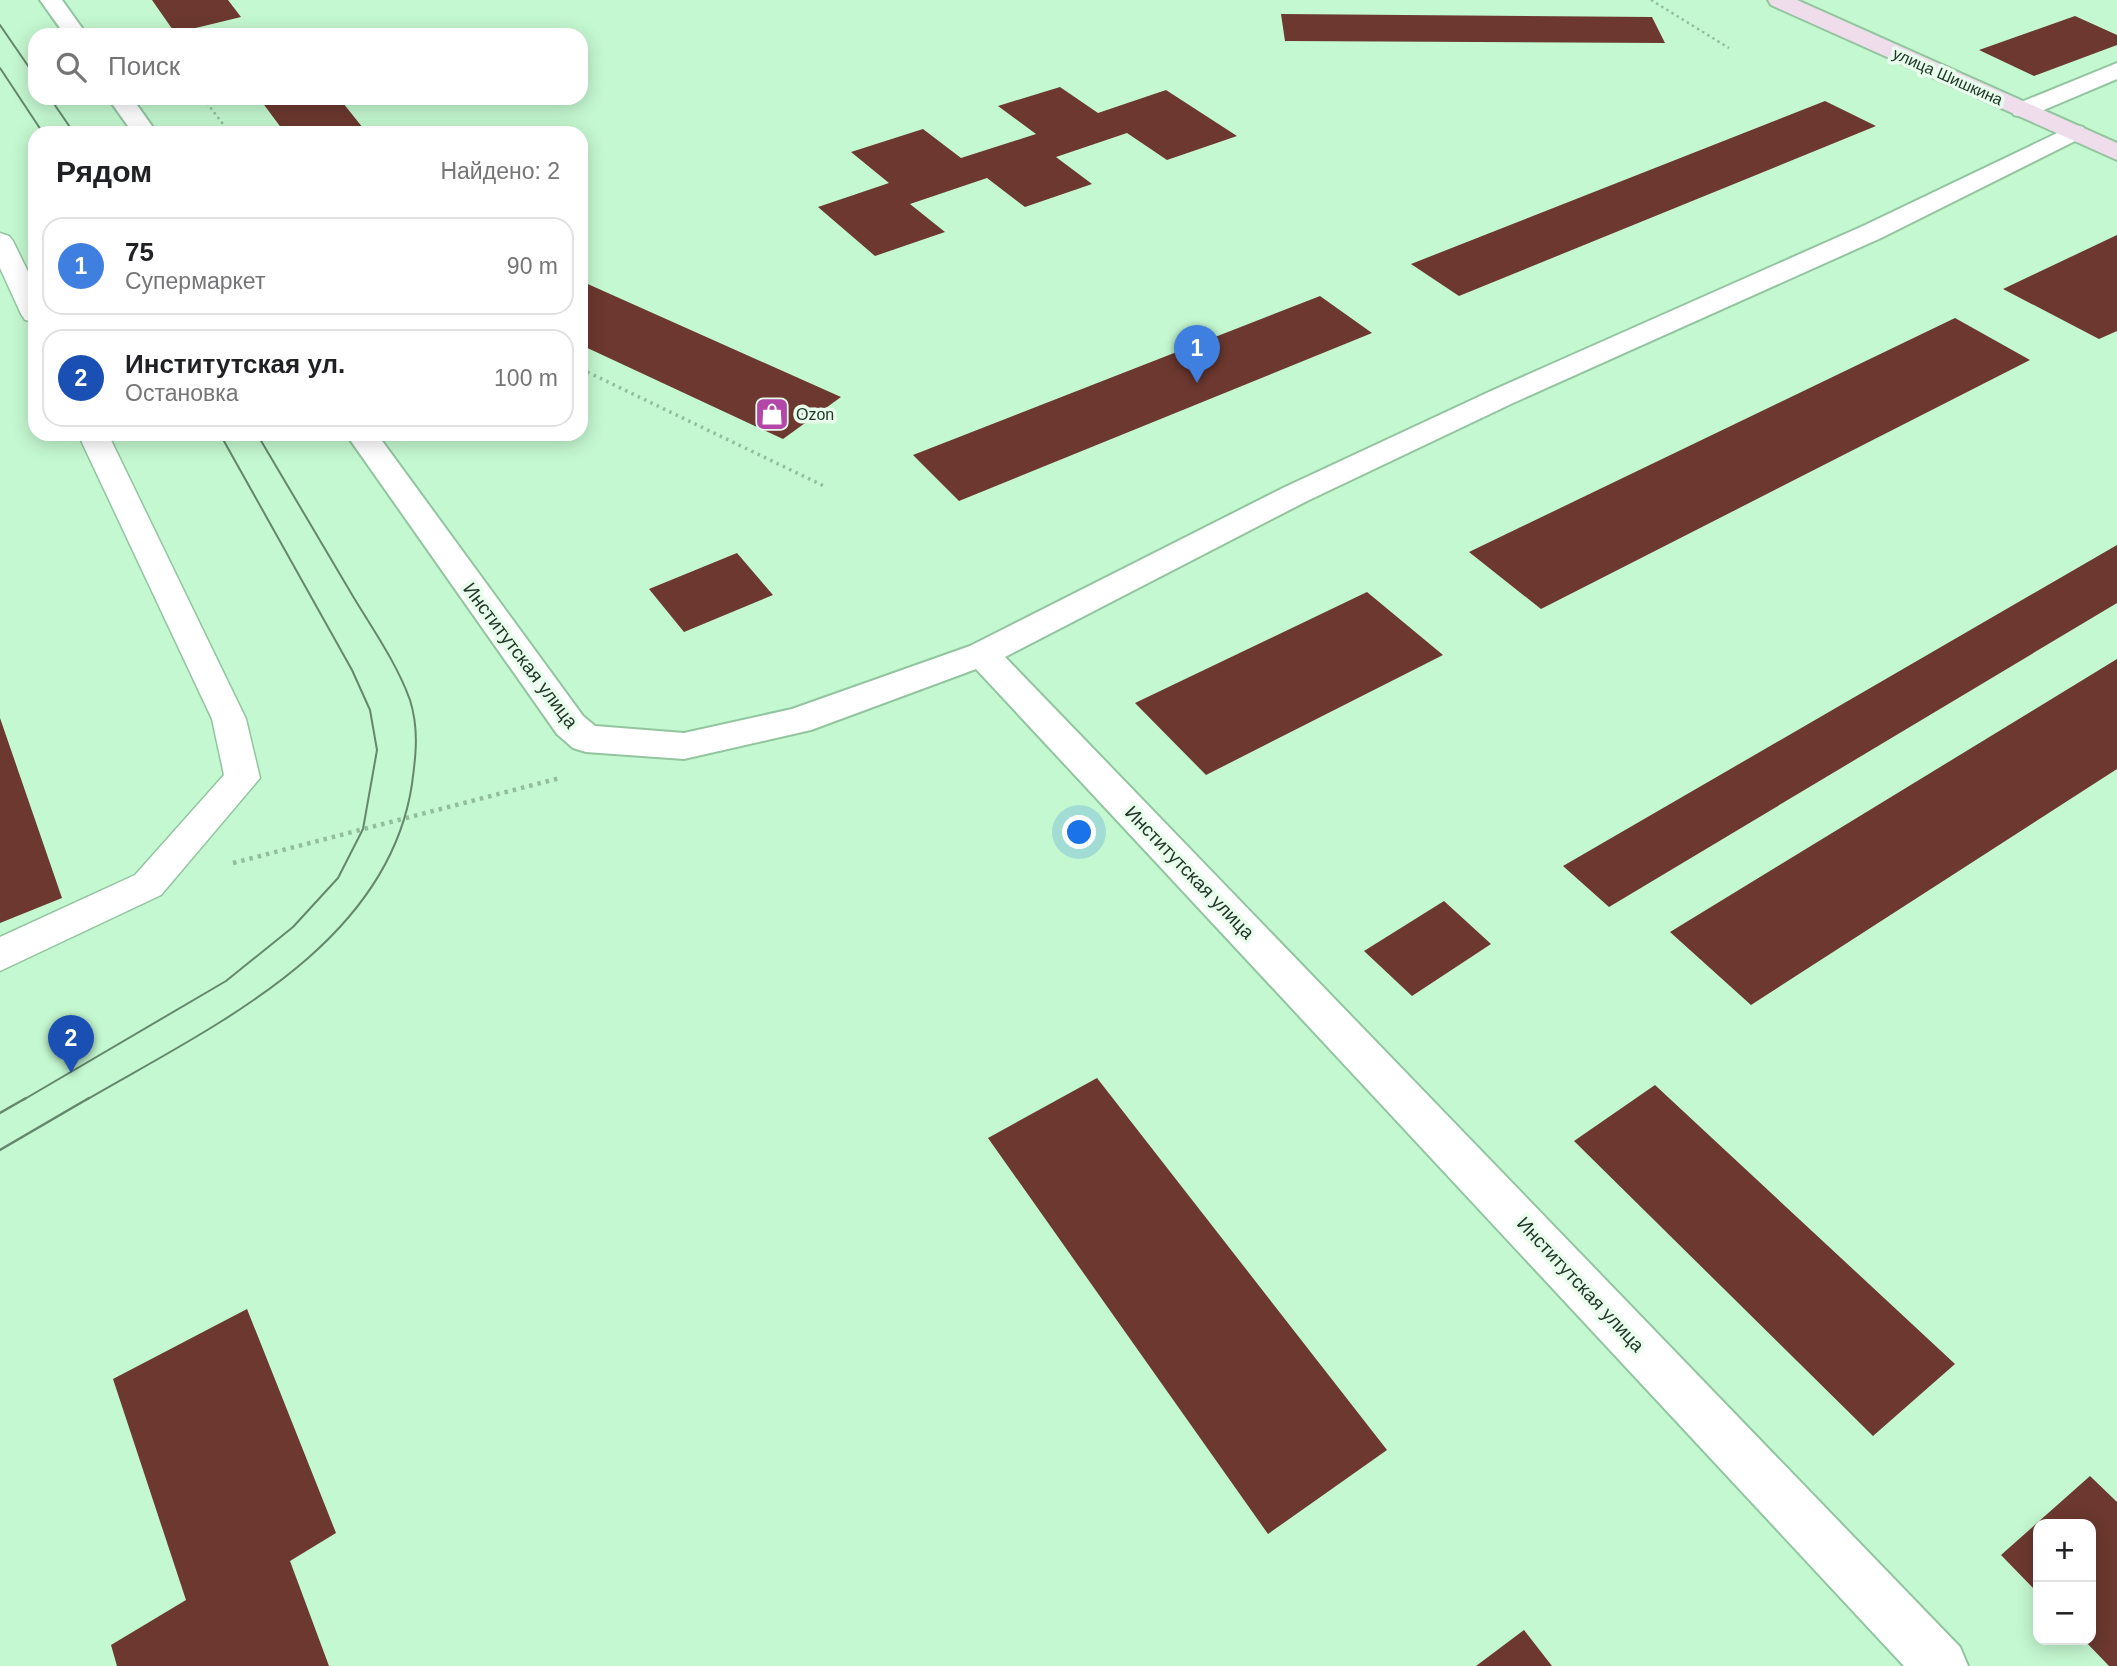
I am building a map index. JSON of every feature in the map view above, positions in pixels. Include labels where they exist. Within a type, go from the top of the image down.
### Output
[{"type":"main road","name":"улица Шишкина","points":[[1779,0],[2117,152]]},
{"type":"street","points":[[51,0],[70,28]]},
{"type":"street","points":[[2023,110],[2117,70]]},
{"type":"street","points":[[125,105],[140,126]]},
{"type":"street","points":[[982,654],[1308,488],[1502,397],[1872,232],[2074,132]]},
{"type":"street","name":"Институтская улица","points":[[366,441],[570,726],[586,739],[684,746],[798,721],[982,654],[1941,1666]]},
{"type":"lane","points":[[0,241],[28,299]]},
{"type":"lane","points":[[0,955],[148,885],[242,778],[229,719],[96,441]]},
{"type":"path","points":[[1651,0],[1729,48]]},
{"type":"path","points":[[208,105],[225,126]]},
{"type":"path","points":[[588,372],[824,486]]},
{"type":"path","points":[[228,864],[562,778]]},
{"type":"building","points":[[152,0],[228,0],[241,17],[196,28],[172,28]]},
{"type":"building","points":[[1281,14],[1652,17],[1665,43],[1285,41]]},
{"type":"building","points":[[2075,16],[2117,35],[2117,45],[2034,76],[1979,50]]},
{"type":"building","points":[[1060,87],[1098,113],[1166,90],[1237,136],[1167,160],[1127,133],[1056,157],[1092,184],[1025,207],[987,178],[910,204],[945,232],[875,256],[818,207],[889,183],[851,152],[923,129],[961,158],[1036,134],[998,106]]},
{"type":"building","points":[[1825,101],[1876,126],[1459,296],[1411,264]]},
{"type":"building","points":[[264,105],[345,105],[361,126],[280,126]]},
{"type":"building","points":[[2117,235],[2117,331],[2099,339],[2003,289]]},
{"type":"building","points":[[588,284],[841,397],[783,439],[588,348]]},
{"type":"building","points":[[1320,296],[1372,333],[959,501],[913,455]]},
{"type":"building","points":[[1955,318],[2030,360],[1541,609],[1469,552]]},
{"type":"building","points":[[2117,545],[2117,603],[1609,907],[1563,866]]},
{"type":"building","points":[[737,553],[773,595],[684,632],[649,589]]},
{"type":"building","points":[[1367,592],[1443,655],[1206,775],[1135,703]]},
{"type":"building","points":[[2117,659],[2117,769],[1751,1005],[1670,932]]},
{"type":"building","points":[[0,718],[62,898],[0,923]]},
{"type":"building","points":[[1444,901],[1491,944],[1412,996],[1364,951]]},
{"type":"building","points":[[1097,1078],[1387,1450],[1268,1534],[988,1138]]},
{"type":"building","points":[[1655,1085],[1955,1364],[1873,1436],[1574,1141]]},
{"type":"building","points":[[247,1309],[336,1533],[290,1561],[329,1666],[117,1666],[111,1645],[186,1600],[113,1379]]},
{"type":"building","points":[[2090,1476],[2117,1502],[2117,1666],[2109,1666],[2089,1645],[2096,1645],[2096,1519],[2042,1519]]},
{"type":"building","points":[[2033,1527],[2033,1588],[2001,1555]]},
{"type":"building","points":[[1524,1630],[1552,1666],[1476,1666]]},
{"type":"tram line","points":[[0,25],[28,66]]},
{"type":"tram line","points":[[0,68],[38,126]]},
{"type":"tram line","points":[[55,105],[69,126]]},
{"type":"tram line","points":[[23,1100],[226,981],[293,927],[338,878],[363,829],[377,750],[370,710],[352,670],[224,441]]},
{"type":"tram line","points":[[86,1100],[239,1010],[288,975],[332,936],[369,891],[396,841],[412,784],[416,732],[405,687],[385,648],[261,441]]},
{"type":"tram line","points":[[0,1113],[26,1098]]},
{"type":"tram line","points":[[0,1150],[89,1098]]},
{"type":"place","name":"75","points":[[1197,383]]},
{"type":"place","name":"Ozon","points":[[772,414]]},
{"type":"place","name":"Институтская ул.","points":[[71,1073]]}]
